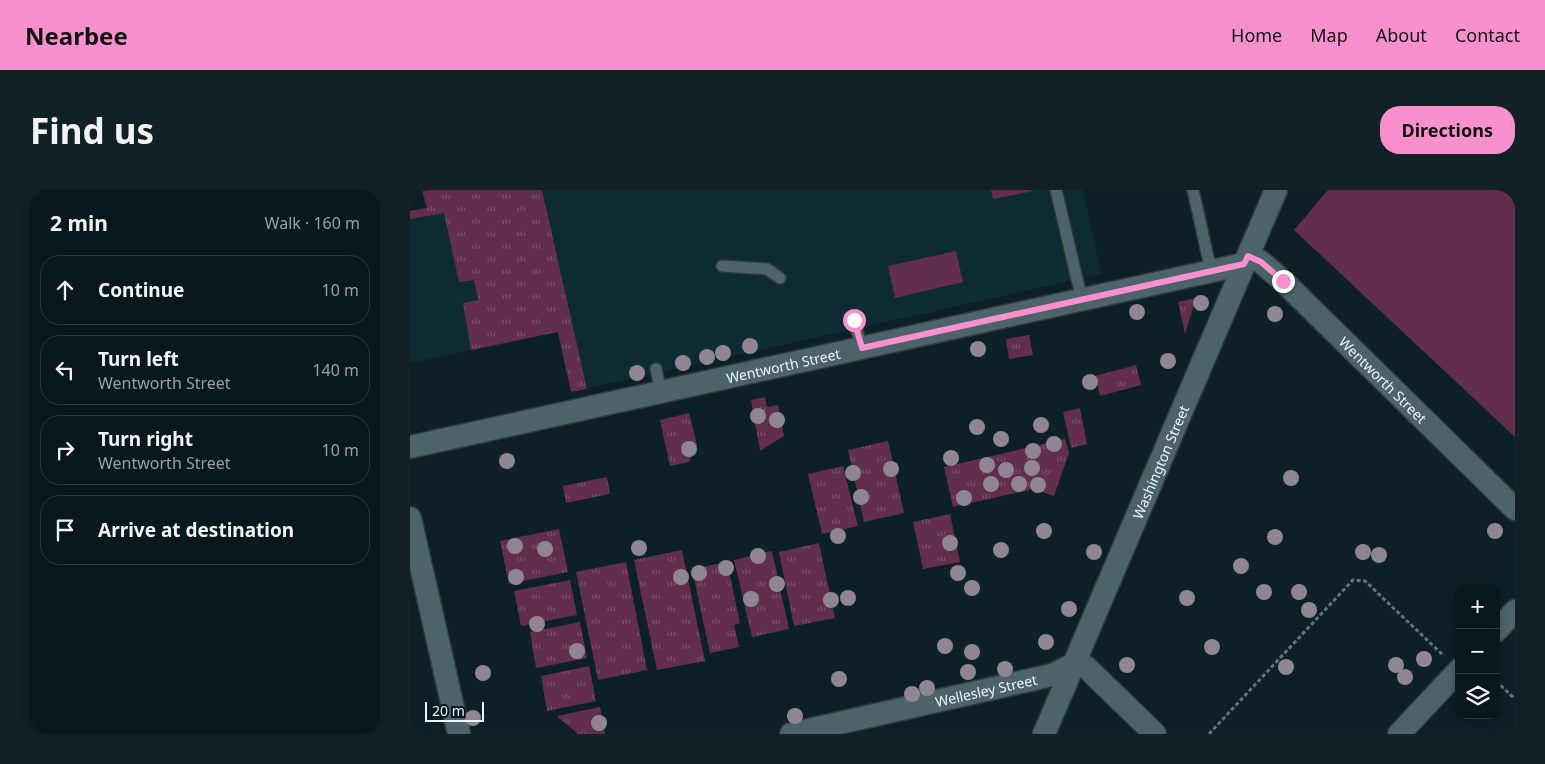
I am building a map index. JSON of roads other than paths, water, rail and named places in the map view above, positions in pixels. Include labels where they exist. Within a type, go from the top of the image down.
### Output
[{"type":"street","name":"Washington Street","points":[[1044,734],[1276,190]]},
{"type":"street","name":"Wentworth Street","points":[[410,447],[1082,300],[1211,271],[1246,260],[1261,262],[1283,281],[1515,509]]},
{"type":"street","points":[[410,518],[459,734]]},
{"type":"street","points":[[1498,629],[1515,611]]},
{"type":"street","name":"Wellesley Street","points":[[791,734],[1052,675],[1074,664]]},
{"type":"street","points":[[1074,664],[1086,667],[1155,734]]},
{"type":"street","points":[[1399,734],[1455,666]]},
{"type":"lane","points":[[1056,190],[1082,300]]},
{"type":"lane","points":[[1193,190],[1211,271]]},
{"type":"lane","points":[[722,266],[767,269],[780,278]]},
{"type":"lane","points":[[854,320],[862,348]]},
{"type":"lane","points":[[656,369],[661,392]]}]
